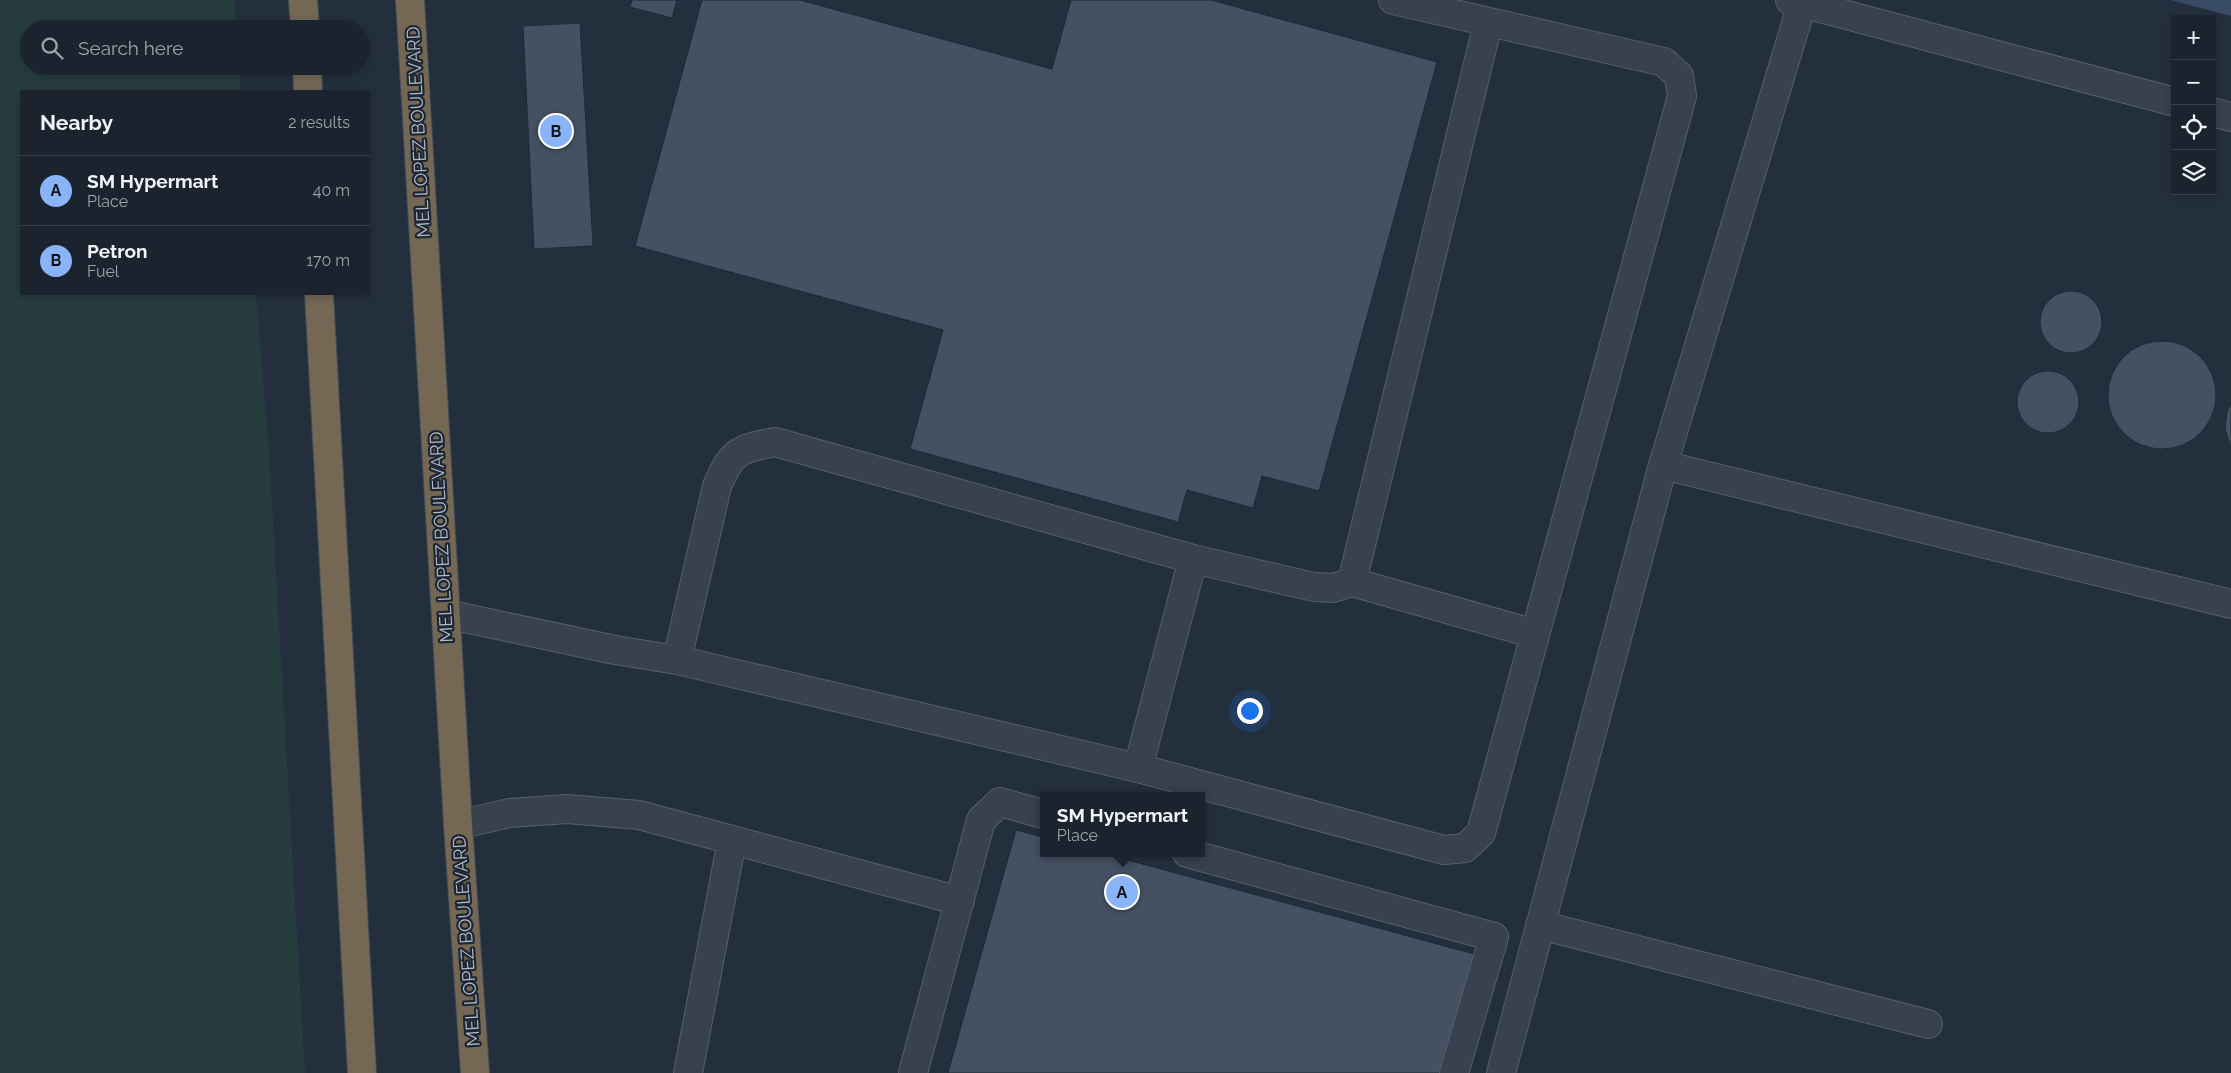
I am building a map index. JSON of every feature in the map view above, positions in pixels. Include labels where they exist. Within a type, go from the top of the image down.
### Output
[{"type":"highway","points":[[303,0],[304,20]]},
{"type":"highway","name":"MEL LOPEZ BOULEVARD","points":[[410,0],[458,825],[475,1073]]},
{"type":"highway","points":[[307,75],[308,90]]},
{"type":"highway","points":[[319,295],[362,1073]]},
{"type":"lane","points":[[446,614],[615,650],[677,660],[1138,768],[1444,850],[1465,848],[1481,833],[1682,96],[1679,76],[1664,62],[1393,0]]},
{"type":"lane","points":[[1502,1073],[1663,465],[1796,2],[2171,101]]},
{"type":"lane","points":[[1352,582],[1488,23]]},
{"type":"lane","points":[[2216,113],[2231,117]]},
{"type":"lane","points":[[677,660],[717,486],[728,461],[749,447],[775,442],[1192,559],[1314,587],[1333,588],[1352,582],[1535,634]]},
{"type":"lane","points":[[1663,465],[2231,604]]},
{"type":"lane","points":[[1138,768],[1192,559]]},
{"type":"lane","points":[[913,1073],[981,820],[1000,802],[1040,813]]},
{"type":"lane","points":[[458,825],[509,813],[567,809],[639,815],[960,901]]},
{"type":"lane","points":[[688,1073],[732,840]]},
{"type":"lane","points":[[1202,857],[1494,937],[1454,1073]]},
{"type":"lane","points":[[1540,926],[1928,1024]]},
{"type":"green space","points":[[0,0],[234,0],[235,20],[20,20],[20,75],[240,75],[241,90],[20,90],[20,295],[256,295],[269,453],[305,1073],[0,1073]]},
{"type":"water","points":[[2171,0],[2231,0],[2231,16]]},
{"type":"building","points":[[632,0],[677,0],[672,18],[630,7]]},
{"type":"building","points":[[702,0],[800,0],[1052,69],[1071,0],[1211,0],[1437,62],[1319,491],[1262,476],[1253,508],[1187,490],[1178,522],[910,449],[943,330],[635,246]]},
{"type":"building","points":[[580,23],[593,246],[534,249],[523,26]]},
{"type":"building","points":[[2065,291],[2077,291],[2093,300],[2100,310],[2102,322],[2100,334],[2093,344],[2077,353],[2065,353],[2054,348],[2045,339],[2040,328],[2040,316],[2045,305],[2054,296]]},
{"type":"building","points":[[2162,341],[2183,345],[2200,357],[2212,374],[2216,395],[2212,416],[2200,433],[2183,445],[2162,449],[2141,445],[2124,433],[2112,416],[2108,395],[2112,374],[2124,357],[2141,345]]},
{"type":"building","points":[[2042,371],[2054,371],[2070,380],[2077,390],[2079,402],[2077,414],[2070,424],[2054,433],[2042,433],[2031,428],[2022,419],[2017,408],[2017,396],[2022,385],[2031,376]]},
{"type":"building","points":[[2231,402],[2231,450],[2225,428],[2227,412]]},
{"type":"building","points":[[1016,830],[1040,836],[1040,857],[1117,857],[1474,954],[1441,1073],[948,1073]]},
{"type":"place","name":"Petron","points":[[556,131]]},
{"type":"place","name":"SM Hypermart","points":[[1122,892]]}]
